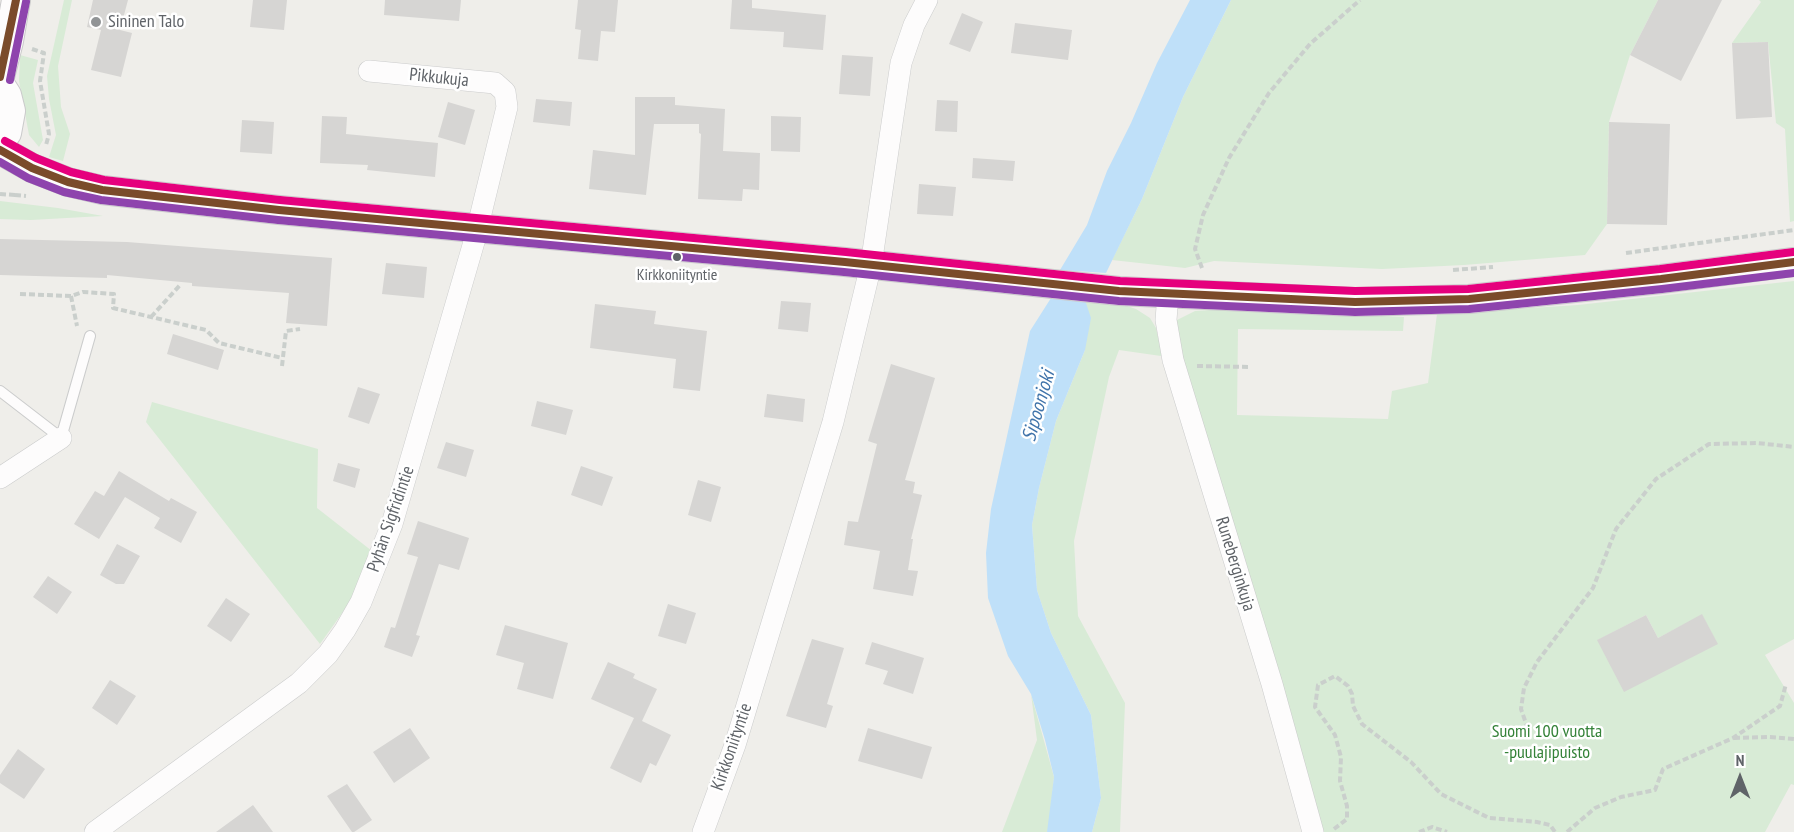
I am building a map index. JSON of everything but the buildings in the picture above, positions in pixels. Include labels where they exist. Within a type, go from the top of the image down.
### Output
[{"type":"street","points":[[0,77],[16,0]]},
{"type":"street","name":"Kirkkoniityntie","points":[[702,832],[735,745],[833,422],[871,265],[901,63],[914,25],[927,0]]},
{"type":"street","name":"Pikkukuja","points":[[369,71],[495,83],[505,92]]},
{"type":"street","points":[[0,84],[7,95],[11,111],[7,133],[0,142]]},
{"type":"street","name":"Pyhän Sigfridintie","points":[[94,832],[299,683],[328,654],[361,602],[392,524],[477,228],[507,107],[505,92]]},
{"type":"street","points":[[0,150],[32,168],[102,190],[279,210],[871,265],[1119,291],[1355,302],[1469,299],[1794,262]]},
{"type":"street","name":"Runeberginkuja","points":[[1168,294],[1166,320],[1170,346],[1272,684],[1313,832]]},
{"type":"street","points":[[0,478],[61,438]]},
{"type":"lane","points":[[0,391],[61,438],[90,336]]},
{"type":"path","points":[[1202,296],[1202,268],[1195,249],[1203,215],[1228,158],[1269,93],[1310,44],[1360,0]]},
{"type":"path","points":[[1615,255],[1794,230]]},
{"type":"path","points":[[1443,271],[1498,267]]},
{"type":"path","points":[[1202,268],[1213,268]]},
{"type":"path","points":[[151,317],[182,284]]},
{"type":"path","points":[[20,294],[71,296],[83,292],[114,294],[112,308],[206,330],[219,343],[282,358]]},
{"type":"path","points":[[282,366],[286,331],[300,329]]},
{"type":"path","points":[[1176,368],[1190,366],[1250,367]]},
{"type":"path","points":[[1528,729],[1521,709],[1524,688],[1537,662],[1593,588],[1616,529],[1656,479],[1709,444],[1757,443],[1794,447]]},
{"type":"path","points":[[1331,832],[1347,819],[1347,806],[1340,781],[1341,757],[1335,735],[1315,707],[1318,685],[1335,676],[1348,686],[1352,694],[1353,706],[1362,724],[1411,762],[1441,794],[1490,818],[1537,822],[1550,825],[1555,832]]},
{"type":"path","points":[[1568,832],[1595,808],[1621,796],[1655,790],[1663,770],[1733,738],[1780,706],[1786,684]]},
{"type":"path","points":[[1733,738],[1770,736],[1794,739]]},
{"type":"path","points":[[1419,832],[1432,827],[1447,832]]},
{"type":"green space","points":[[64,0],[72,0],[58,66],[61,107],[70,134],[63,161],[49,157],[56,135],[47,76]]},
{"type":"green space","points":[[1231,0],[1658,0],[1630,55],[1609,122],[1607,224],[1585,255],[1464,265],[1382,269],[1214,261],[1185,268],[1112,260],[1142,199],[1183,97]]},
{"type":"green space","points":[[1759,0],[1794,0],[1794,221],[1790,222],[1785,129],[1776,123],[1768,42],[1732,43],[1761,2]]},
{"type":"green space","points":[[20,55],[38,60],[33,83],[43,140],[39,147],[29,135],[19,81]]},
{"type":"green space","points":[[0,201],[103,216],[31,220],[0,219]]},
{"type":"green space","name":"Suomi 100 vuotta -puulajipuisto","points":[[1794,281],[1794,639],[1765,655],[1794,703],[1794,785],[1791,784],[1765,832],[1312,832],[1166,320],[1177,320],[1195,311],[1227,309],[1404,317],[1403,331],[1238,329],[1237,415],[1388,419],[1392,391],[1428,383],[1437,314],[1578,305]],"holes":[[[1646,615],[1658,638],[1702,615],[1717,643],[1598,640]]]},
{"type":"green space","points":[[1085,300],[1118,303],[1136,309],[1150,318],[1156,328],[1161,350],[1161,356],[1119,350],[1109,377],[1074,541],[1078,616],[1125,703],[1120,832],[1092,832],[1101,798],[1091,715],[1051,633],[1037,590],[1032,525],[1056,421],[1085,350]]},
{"type":"green space","points":[[152,402],[318,449],[317,508],[372,551],[355,595],[320,644],[146,422]]},
{"type":"green space","points":[[1031,694],[1054,777],[1049,828],[1047,832],[1002,832],[1037,740]]},
{"type":"water","points":[[1190,0],[1231,0],[1183,97],[1142,199],[1106,273],[1060,270],[1087,225],[1107,171],[1157,63]]},
{"type":"water","name":"Sipoonjoki","points":[[1051,298],[1085,300],[1091,318],[1085,350],[1056,421],[1032,525],[1037,590],[1051,633],[1091,715],[1101,798],[1092,832],[1047,832],[1054,777],[1045,740],[1031,694],[1008,656],[988,598],[986,553],[991,509],[1030,331]]},
{"type":"transit line","points":[[0,77],[16,0]]},
{"type":"transit line","points":[[10,80],[26,2]]},
{"type":"transit line","points":[[5,141],[36,158],[71,172],[104,180],[280,200],[846,252],[1120,281],[1355,291],[1468,289],[1660,269],[1793,252]]},
{"type":"transit line","points":[[0,150],[32,168],[68,182],[102,190],[279,210],[845,262],[1119,291],[1355,302],[1469,299],[1661,279],[1794,262]]},
{"type":"transit line","points":[[0,162],[28,178],[64,192],[101,200],[278,220],[844,272],[1119,301],[1355,312],[1469,309],[1794,273]]},
{"type":"place","name":"Sininen Talo","points":[[96,22]]},
{"type":"place","name":"Kirkkoniityntie","points":[[677,257]]}]
